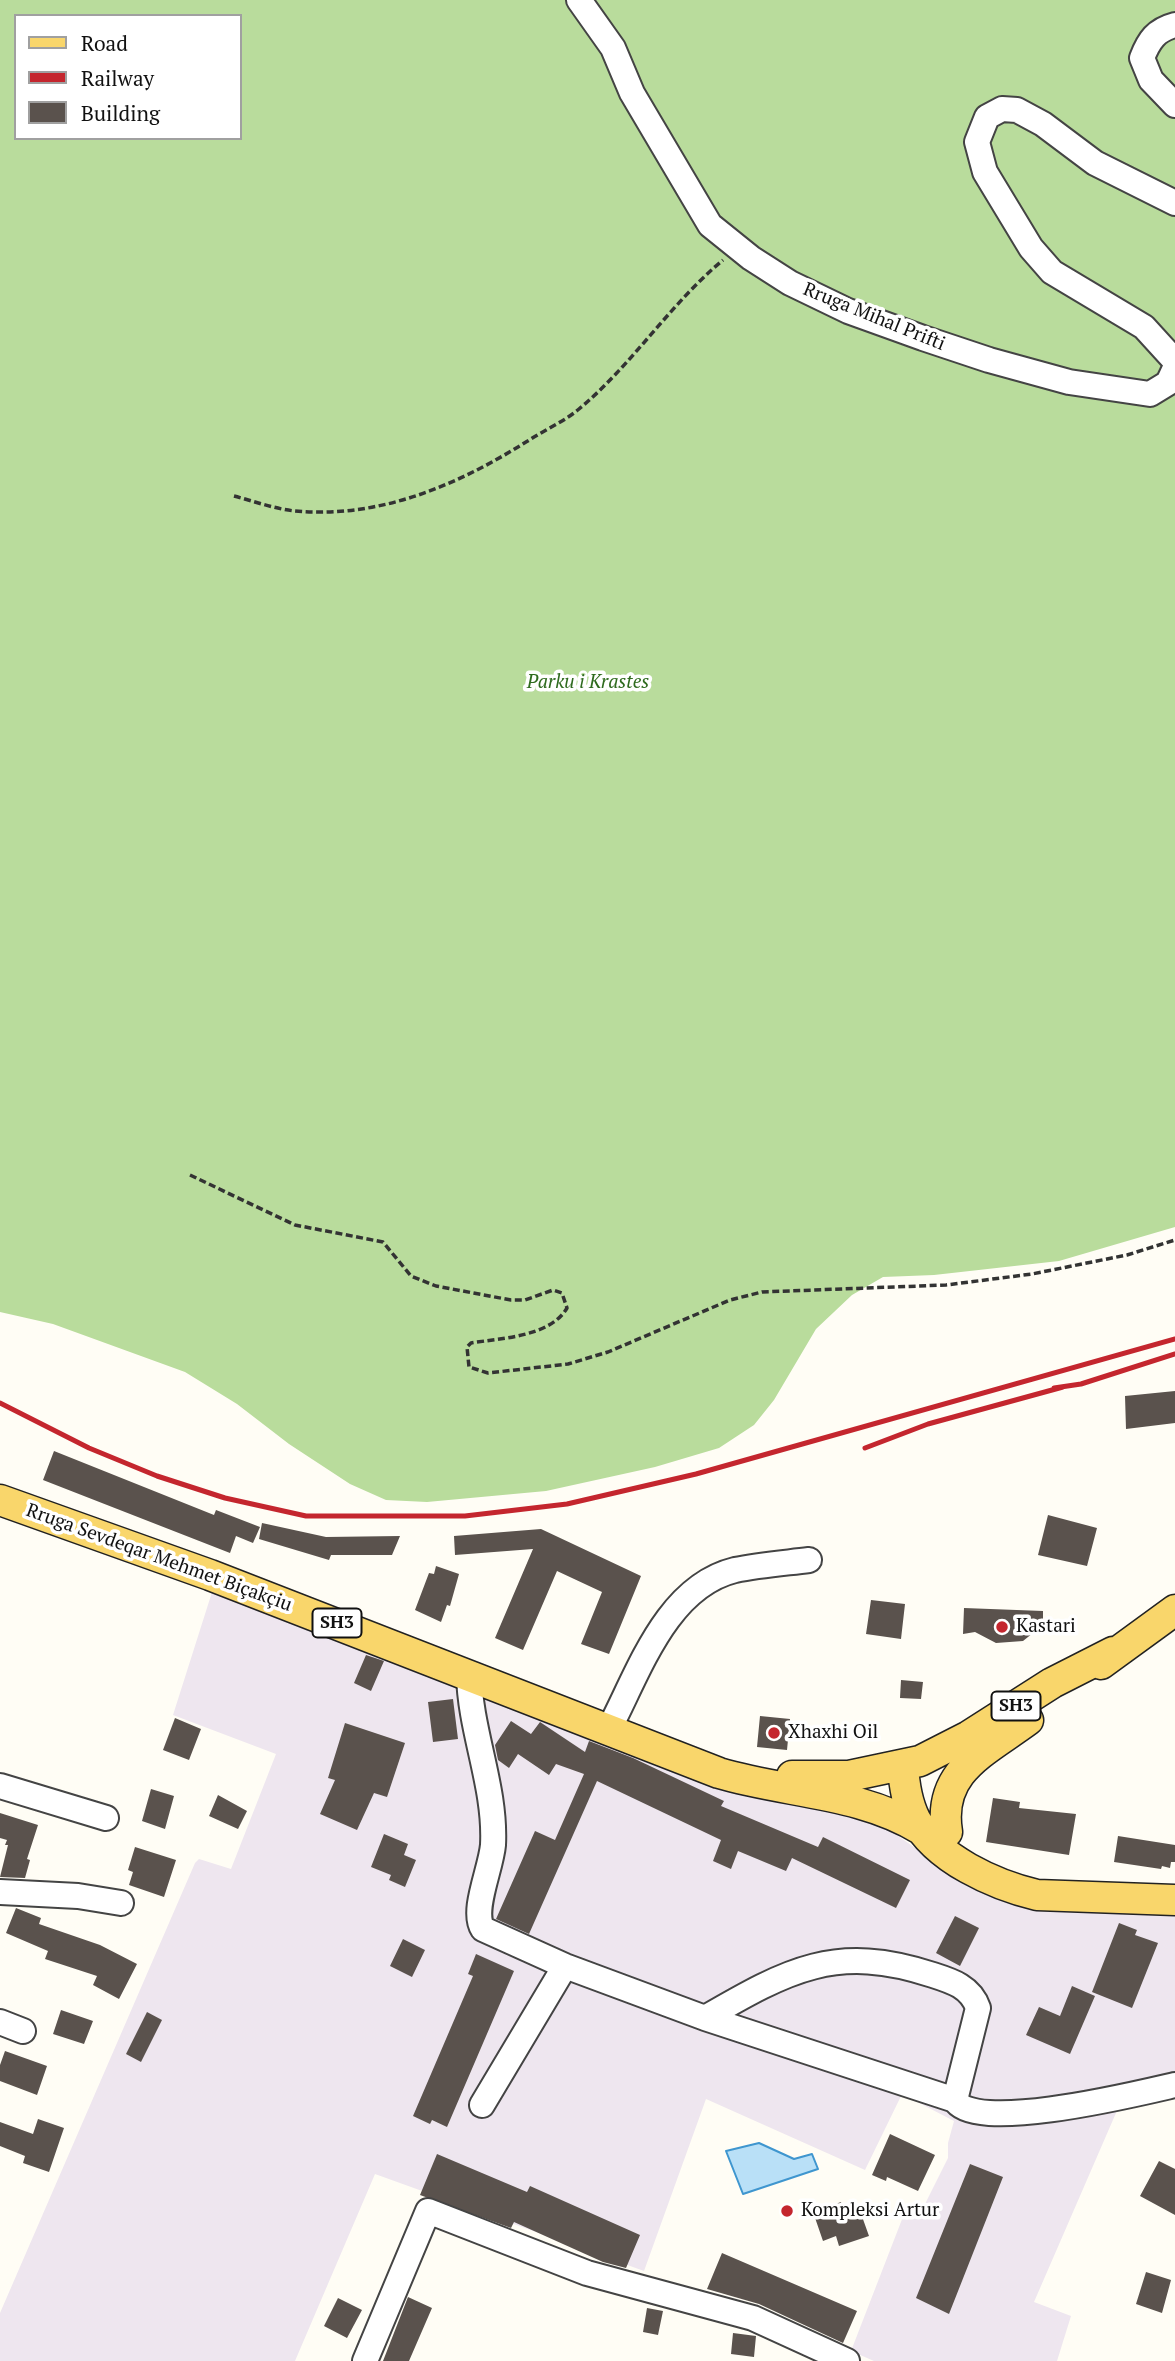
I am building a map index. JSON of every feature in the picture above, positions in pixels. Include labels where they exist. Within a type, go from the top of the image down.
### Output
[{"type":"main road","name":"Rruga Sevdeqar Mehmet Biçakçiu","points":[[0,1500],[210,1575],[671,1754]]},
{"type":"main road","name":"SH3","points":[[671,1754],[785,1776],[914,1775],[972,1761],[1175,1610]]},
{"type":"main road","name":"SH3","points":[[671,1754],[750,1782],[811,1793],[876,1793],[914,1775],[1052,1683],[1114,1653]]},
{"type":"main road","points":[[934,1831],[946,1796],[958,1773],[972,1761]]},
{"type":"main road","points":[[914,1775],[914,1817],[934,1831],[951,1856],[989,1876],[1037,1895],[1175,1900]]},
{"type":"main road","points":[[811,1793],[883,1810],[934,1831]]},
{"type":"street","name":"Rruga Mihal Prifti","points":[[579,0],[613,48],[632,93],[709,225],[790,283],[848,311],[989,360],[1069,382],[1150,394],[1168,383],[1175,368]]},
{"type":"street","points":[[1175,25],[1162,29],[1150,40],[1142,58],[1151,80],[1175,105]]},
{"type":"street","points":[[1175,203],[1095,163],[1043,124],[1017,110],[1002,109],[987,117],[977,142],[985,172],[1031,248],[1052,272],[1144,327],[1175,361]]},
{"type":"street","points":[[609,1729],[673,1609],[693,1590],[734,1570],[809,1560]]},
{"type":"street","points":[[469,1674],[474,1727],[492,1797],[492,1850],[478,1921],[491,1935],[565,1966],[705,2018],[955,2100]]},
{"type":"street","points":[[0,1786],[106,1818]]},
{"type":"street","points":[[0,1892],[78,1896],[121,1903]]},
{"type":"street","points":[[705,2018],[772,1979],[799,1969],[840,1960],[897,1963],[962,1986],[978,2008],[955,2100],[958,2106],[974,2113],[1001,2114],[1099,2101],[1175,2085]]},
{"type":"street","points":[[482,2105],[565,1966]]},
{"type":"street","points":[[0,2022],[23,2031]]},
{"type":"street","points":[[365,2361],[428,2211],[587,2273],[753,2318],[847,2361]]},
{"type":"path","points":[[233,496],[293,511],[351,512],[414,498],[488,467],[579,409],[650,337],[698,281],[738,248]]},
{"type":"path","points":[[190,1175],[295,1225],[383,1242],[411,1276],[436,1286],[511,1300],[525,1300],[553,1290],[562,1293],[567,1308],[557,1321],[532,1331],[471,1343],[467,1347],[469,1367],[488,1373],[568,1364],[608,1352],[730,1300],[762,1292],[970,1282],[1032,1274],[1127,1255],[1175,1240]]},
{"type":"shaded area","points":[[213,1589],[744,1793],[852,1817],[891,1831],[938,1864],[1175,1913],[1175,2090],[1119,2106],[1034,2302],[1071,2316],[1057,2361],[874,2361],[851,2351],[906,2209],[923,2208],[948,2158],[948,2143],[954,2121],[902,2094],[865,2170],[706,2099],[644,2271],[375,2174],[295,2361],[0,2361],[0,2313],[195,1863],[199,1859],[231,1869],[276,1754],[173,1715]]},
{"type":"green space","name":"Parku i Krastes","points":[[0,0],[1175,0],[1175,1227],[1059,1261],[934,1275],[883,1277],[852,1295],[816,1329],[774,1400],[754,1425],[719,1448],[655,1467],[546,1491],[427,1502],[386,1500],[350,1484],[289,1444],[237,1404],[185,1372],[53,1324],[0,1312]]},
{"type":"water","points":[[759,2143],[794,2159],[812,2154],[818,2169],[743,2194],[726,2151]]},
{"type":"building","points":[[1175,1391],[1175,1423],[1126,1429],[1125,1396]]},
{"type":"building","points":[[54,1451],[214,1515],[216,1510],[260,1527],[253,1543],[236,1536],[230,1553],[43,1480]]},
{"type":"building","points":[[1048,1515],[1097,1528],[1087,1566],[1038,1555]]},
{"type":"building","points":[[262,1523],[326,1537],[400,1536],[392,1555],[331,1555],[329,1560],[259,1539]]},
{"type":"building","points":[[541,1529],[641,1576],[609,1654],[581,1644],[602,1592],[557,1571],[523,1650],[495,1638],[533,1549],[455,1555],[454,1536]]},
{"type":"building","points":[[436,1566],[459,1574],[450,1606],[447,1605],[441,1622],[415,1610],[429,1573],[434,1574]]},
{"type":"building","points":[[871,1600],[905,1604],[901,1639],[866,1634]]},
{"type":"building","name":"Kastari","points":[[964,1608],[1043,1611],[1043,1625],[1023,1641],[996,1643],[975,1632],[963,1634]]},
{"type":"building","points":[[366,1655],[384,1661],[371,1691],[354,1683]]},
{"type":"building","points":[[901,1680],[923,1682],[921,1699],[900,1698]]},
{"type":"building","points":[[453,1699],[458,1739],[433,1742],[428,1702]]},
{"type":"building","name":"Xhaxhi Oil","points":[[760,1716],[790,1719],[787,1750],[757,1747]]},
{"type":"building","points":[[175,1718],[201,1729],[189,1760],[163,1750]]},
{"type":"building","points":[[511,1721],[531,1734],[540,1722],[585,1752],[589,1741],[633,1758],[724,1801],[721,1806],[818,1847],[823,1837],[910,1880],[896,1908],[792,1858],[786,1871],[738,1851],[731,1869],[713,1861],[721,1840],[597,1781],[529,1934],[496,1919],[535,1831],[555,1840],[584,1774],[556,1764],[549,1775],[518,1754],[509,1768],[498,1760],[495,1745]]},
{"type":"building","points":[[345,1723],[405,1743],[387,1797],[374,1793],[357,1830],[320,1814],[335,1780],[328,1778]]},
{"type":"building","points":[[151,1789],[174,1796],[165,1829],[142,1821]]},
{"type":"building","points":[[218,1795],[247,1811],[238,1829],[209,1816]]},
{"type":"building","points":[[993,1798],[1020,1802],[1019,1808],[1076,1814],[1069,1855],[986,1842]]},
{"type":"building","points":[[0,1813],[38,1825],[27,1859],[30,1860],[25,1878],[0,1877],[8,1845],[5,1845],[7,1840],[0,1838]]},
{"type":"building","points":[[384,1834],[408,1844],[404,1855],[416,1860],[405,1887],[389,1880],[391,1875],[371,1867]]},
{"type":"building","points":[[1118,1836],[1175,1845],[1175,1862],[1171,1862],[1170,1868],[1162,1866],[1161,1869],[1114,1862]]},
{"type":"building","points":[[135,1847],[176,1860],[164,1897],[129,1885],[133,1872],[128,1870]]},
{"type":"building","points":[[16,1908],[41,1918],[39,1924],[100,1945],[137,1964],[119,1999],[93,1985],[97,1976],[45,1959],[48,1951],[6,1933]]},
{"type":"building","points":[[955,1916],[979,1928],[960,1966],[936,1953]]},
{"type":"building","points":[[1119,1923],[1137,1930],[1135,1935],[1158,1943],[1132,2008],[1092,1992]]},
{"type":"building","points":[[403,1939],[425,1950],[412,1977],[390,1966]]},
{"type":"building","points":[[476,1954],[514,1971],[447,2127],[432,2120],[430,2124],[413,2116],[473,1976],[468,1974]]},
{"type":"building","points":[[1072,1986],[1095,1996],[1070,2054],[1026,2035],[1039,2007],[1060,2016]]},
{"type":"building","points":[[61,2010],[93,2021],[84,2044],[53,2034]]},
{"type":"building","points":[[147,2012],[162,2020],[141,2062],[126,2054]]},
{"type":"building","points":[[5,2051],[47,2066],[37,2095],[0,2081],[0,2065]]},
{"type":"building","points":[[38,2119],[64,2128],[49,2172],[23,2163],[25,2156],[0,2146],[0,2122],[33,2134]]},
{"type":"building","points":[[890,2134],[935,2155],[918,2191],[887,2177],[886,2181],[872,2175]]},
{"type":"building","points":[[437,2154],[527,2192],[530,2186],[640,2235],[626,2268],[603,2262],[514,2222],[511,2228],[420,2195]]},
{"type":"building","points":[[1159,2161],[1175,2169],[1175,2215],[1140,2196]]},
{"type":"building","points":[[970,2164],[1003,2177],[949,2314],[916,2298]]},
{"type":"building","points":[[841,2202],[845,2213],[859,2208],[869,2236],[839,2246],[836,2236],[823,2241],[813,2212]]},
{"type":"building","points":[[722,2253],[857,2311],[843,2343],[759,2304],[707,2289]]},
{"type":"building","points":[[1146,2272],[1171,2280],[1162,2313],[1136,2304]]},
{"type":"building","points":[[408,2297],[432,2308],[409,2361],[383,2361]]},
{"type":"building","points":[[338,2298],[362,2310],[347,2338],[324,2326]]},
{"type":"building","points":[[647,2308],[663,2311],[658,2335],[643,2332]]},
{"type":"building","points":[[733,2333],[756,2336],[754,2357],[731,2354]]},
{"type":"railway","points":[[0,1403],[89,1448],[157,1476],[225,1498],[306,1516],[465,1516],[567,1504],[696,1474],[1175,1339]]},
{"type":"railway","points":[[1054,1388],[1081,1384],[1175,1354]]},
{"type":"railway","points":[[865,1448],[928,1424],[1063,1387]]},
{"type":"place","name":"Kastari","points":[[1002,1627]]},
{"type":"place","name":"Xhaxhi Oil","points":[[774,1733]]},
{"type":"place","name":"Kompleksi Artur","points":[[787,2211]]}]
